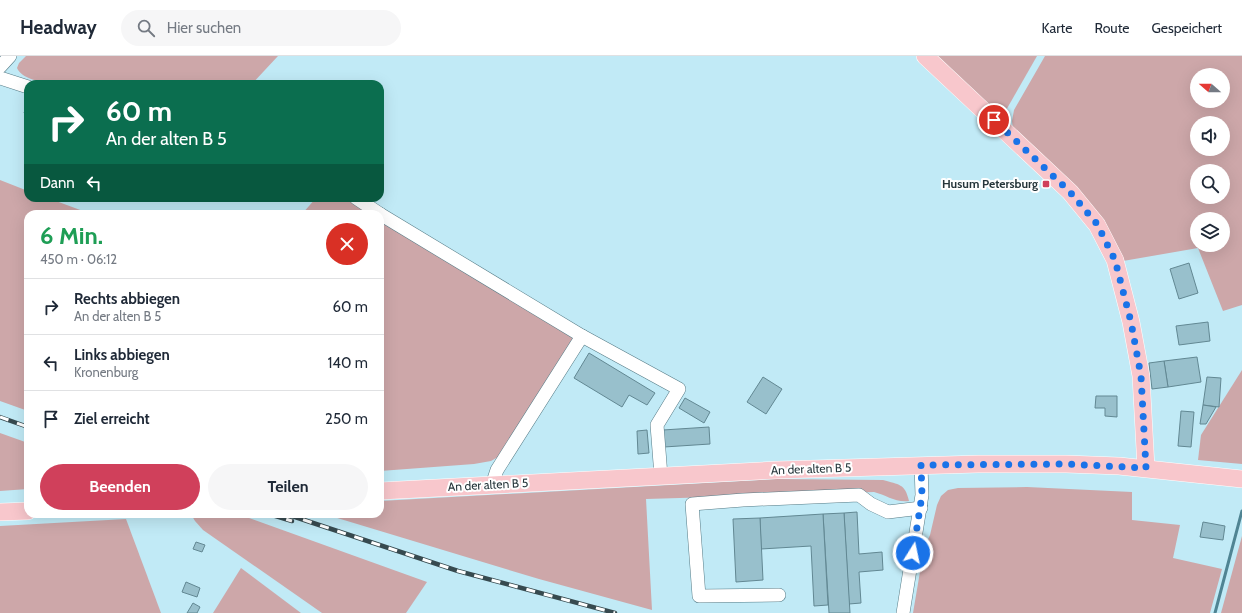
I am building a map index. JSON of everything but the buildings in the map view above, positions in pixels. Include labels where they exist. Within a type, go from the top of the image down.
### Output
[{"type":"main road","points":[[925,56],[1070,192],[1097,224],[1115,260],[1131,322],[1141,376],[1146,468]]},
{"type":"main road","name":"An der alten B 5","points":[[384,491],[777,470],[921,465],[1066,464],[1146,468],[1242,479]]},
{"type":"main road","points":[[0,512],[24,511]]},
{"type":"street","points":[[0,67],[10,56]]},
{"type":"street","points":[[0,78],[24,86]]},
{"type":"street","points":[[362,202],[374,210]]},
{"type":"street","points":[[384,216],[582,336],[678,389],[657,425],[661,476]]},
{"type":"street","points":[[492,485],[497,470],[582,336]]},
{"type":"street","points":[[903,613],[921,508],[921,465]]},
{"type":"street","points":[[780,595],[699,596],[692,504],[859,495],[871,504],[888,512],[921,508]]},
{"type":"shaded area","points":[[26,56],[278,56],[256,80],[35,80],[19,72],[17,68],[19,63]]},
{"type":"shaded area","points":[[936,56],[1037,56],[1005,112],[999,112],[992,108]]},
{"type":"shaded area","points":[[1045,56],[1242,56],[1242,305],[1223,311],[1200,252],[1230,252],[1230,212],[1190,212],[1190,249],[1123,261],[1013,130],[1012,121],[1014,110]]},
{"type":"shaded area","points":[[0,180],[24,189],[24,202],[59,202],[80,210],[24,210],[24,410],[0,401]]},
{"type":"shaded area","points":[[312,202],[350,202],[364,210],[306,210]]},
{"type":"shaded area","points":[[384,222],[574,338],[498,457],[491,461],[474,464],[384,471]]},
{"type":"shaded area","points":[[1242,370],[1242,464],[1198,460],[1201,435]]},
{"type":"shaded area","points":[[0,433],[24,442],[24,489],[0,491]]},
{"type":"shaded area","points":[[776,479],[883,480],[897,484],[903,488],[906,491],[909,501],[895,500],[874,492],[646,499],[652,610],[539,579],[337,518],[384,518],[384,501]]},
{"type":"shaded area","points":[[1027,487],[1132,492],[1132,520],[1180,525],[1173,558],[1222,569],[1210,613],[913,613],[924,548],[930,535],[937,505],[941,496],[948,490],[958,488]]},
{"type":"shaded area","points":[[193,518],[249,518],[427,582],[406,613],[322,613],[203,530]]},
{"type":"shaded area","points":[[126,519],[161,613],[0,613],[0,526]]},
{"type":"shaded area","points":[[1242,536],[1242,613],[1221,613]]},
{"type":"shaded area","points":[[241,568],[301,613],[213,613]]},
{"type":"waterway","points":[[1215,613],[1242,511]]},
{"type":"railway","points":[[0,417],[24,426]]},
{"type":"railway","points":[[282,518],[292,521]]},
{"type":"railway","points":[[298,518],[458,571],[615,613]]},
{"type":"place","name":"Husum Petersburg","points":[[1046,184]]},
{"type":"route","points":[[913,553],[921,508],[921,465],[1066,464],[1146,468],[1141,376],[1131,322],[1115,260],[1097,224],[1070,192],[994,120]]}]
